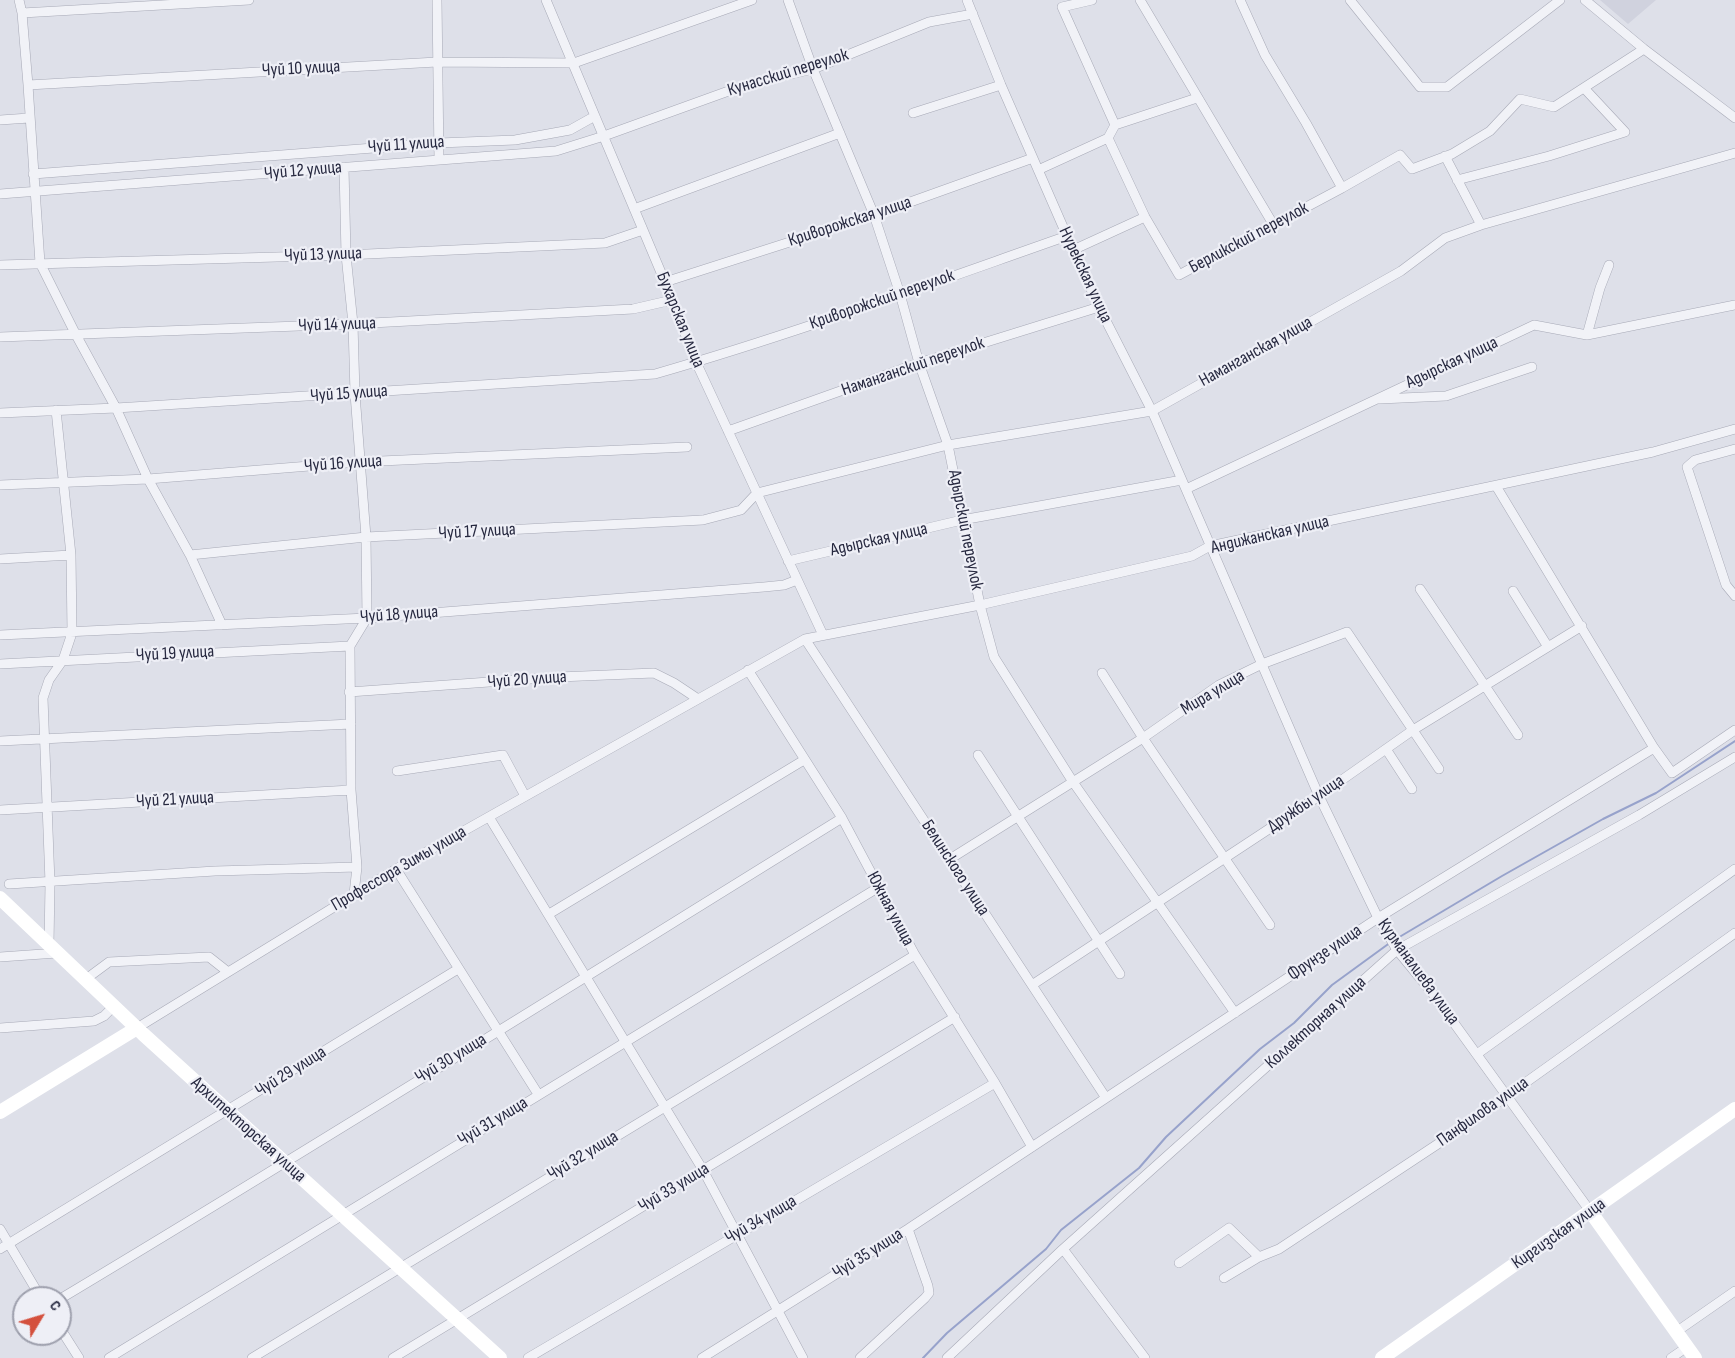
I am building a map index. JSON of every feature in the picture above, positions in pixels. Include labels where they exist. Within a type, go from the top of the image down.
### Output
[{"type":"street","points":[[19,0],[28,85],[40,263],[116,408],[148,478],[189,555],[222,625]]},
{"type":"street","points":[[22,13],[249,0]]},
{"type":"street","points":[[437,0],[439,160]]},
{"type":"street","name":"Бухарская улица","points":[[546,0],[665,282],[696,362],[823,635]]},
{"type":"street","name":"Чуй 10 улица","points":[[28,85],[437,62],[574,63],[752,0]]},
{"type":"street","name":"Адырский переулок","points":[[788,0],[813,69],[874,215],[900,294],[919,363],[948,444],[980,605],[994,657],[1073,782],[1235,1012]]},
{"type":"street","name":"Нурекская улица","points":[[967,0],[1001,85],[1073,250],[1152,411],[1210,546]]},
{"type":"street","points":[[1092,0],[1062,7],[1115,125]]},
{"type":"street","points":[[1140,0],[1273,224]]},
{"type":"street","points":[[1240,0],[1265,55],[1342,188],[1400,155],[1412,169],[1445,156],[1490,131],[1520,99],[1554,107],[1644,49]]},
{"type":"street","points":[[1350,0],[1420,87],[1447,87],[1560,0]]},
{"type":"street","points":[[1585,0],[1644,49],[1735,118]]},
{"type":"street","name":"Кунасский переулок","points":[[604,136],[748,84],[813,69],[929,22],[973,14]]},
{"type":"street","points":[[913,113],[1001,85]]},
{"type":"street","points":[[1457,180],[1549,156],[1625,132],[1584,88]]},
{"type":"street","points":[[1038,170],[1108,138],[1115,125],[1197,98]]},
{"type":"street","name":"Чуй 11 улица","points":[[33,174],[439,143],[515,140],[570,130],[595,116]]},
{"type":"street","points":[[0,120],[29,118]]},
{"type":"street","points":[[634,209],[840,133]]},
{"type":"street","name":"Чуй 12 улица","points":[[0,194],[556,151],[604,136]]},
{"type":"street","name":"Берликский переулок","points":[[1108,138],[1145,217],[1179,275],[1342,188]]},
{"type":"street","name":"Наманганская улица","points":[[757,493],[948,444],[1152,411],[1401,271],[1445,238],[1481,225],[1735,153]]},
{"type":"street","points":[[1445,156],[1481,225]]},
{"type":"street","name":"Криворожская улица","points":[[665,282],[874,215],[1033,158]]},
{"type":"street","points":[[344,167],[345,255],[353,324],[359,462],[366,537],[367,618],[350,646],[351,790],[357,867],[354,894]]},
{"type":"street","points":[[1073,250],[1145,217]]},
{"type":"street","name":"Чуй 13 улица","points":[[0,265],[345,255],[605,243],[643,230]]},
{"type":"street","name":"Криворожский переулок","points":[[696,362],[1067,236]]},
{"type":"street","points":[[1587,334],[1609,265]]},
{"type":"street","name":"Чуй 14 улица","points":[[0,337],[353,324],[633,309],[672,300]]},
{"type":"street","name":"Адырская улица","points":[[788,561],[962,520],[1184,485],[1534,325],[1587,334],[1735,305]]},
{"type":"street","name":"Наманганский переулок","points":[[728,431],[919,363],[1099,307]]},
{"type":"street","name":"Чуй 15 улица","points":[[0,413],[355,394],[655,374],[696,362]]},
{"type":"street","points":[[1376,399],[1446,396],[1532,367]]},
{"type":"street","points":[[0,957],[53,949],[43,698],[49,680],[63,660],[72,633],[70,555],[56,410]]},
{"type":"street","name":"Андижанская улица","points":[[805,639],[980,605],[1192,556],[1210,546],[1653,452],[1735,429]]},
{"type":"street","name":"Чуй 16 улица","points":[[0,486],[148,478],[359,462],[687,447]]},
{"type":"street","points":[[1735,449],[1695,460],[1687,467],[1726,585],[1735,596]]},
{"type":"street","points":[[1496,486],[1654,748],[1672,773],[1735,730]]},
{"type":"street","name":"Чуй 17 улица","points":[[189,555],[366,537],[703,520],[741,510],[757,493]]},
{"type":"street","name":"Курманалиева улица","points":[[1210,546],[1319,796],[1378,918],[1397,950],[1434,994],[1691,1352]]},
{"type":"street","points":[[0,558],[70,555]]},
{"type":"street","name":"Чуй 18 улица","points":[[0,635],[367,618],[764,587],[784,585],[797,580]]},
{"type":"street","points":[[1420,589],[1518,735]]},
{"type":"street","points":[[1513,591],[1548,647]]},
{"type":"street","name":"Дружбы улица","points":[[1032,986],[1319,796],[1413,730],[1582,626]]},
{"type":"street","name":"Мира улица","points":[[950,859],[1143,738],[1219,685],[1262,664],[1347,632],[1439,769]]},
{"type":"street","name":"Профессора Зимы улица","points":[[0,1112],[396,869],[805,639]]},
{"type":"street","name":"Белинского улица","points":[[805,639],[1106,1098]]},
{"type":"street","name":"Чуй 19 улица","points":[[0,664],[350,646]]},
{"type":"street","name":"Южная улица","points":[[748,670],[842,818],[915,955],[955,1017],[1032,1147]]},
{"type":"street","name":"Чуй 20 улица","points":[[349,692],[559,676],[654,673],[698,699]]},
{"type":"street","points":[[1102,673],[1143,738],[1270,925]]},
{"type":"street","points":[[0,741],[351,724]]},
{"type":"street","name":"Фрунзе улица","points":[[1032,1147],[1378,918],[1654,748]]},
{"type":"street","points":[[1386,749],[1412,789]]},
{"type":"street","points":[[397,771],[503,755],[525,796]]},
{"type":"street","points":[[978,755],[1120,974]]},
{"type":"street","name":"Коллекторная улица","points":[[947,1358],[1063,1249],[1397,950],[1639,815],[1735,757]]},
{"type":"street","points":[[549,914],[804,759]]},
{"type":"street","name":"Чуй 21 улица","points":[[0,810],[351,790]]},
{"type":"street","points":[[489,816],[703,1170],[803,1358]]},
{"type":"street","name":"Чуй 30 улица","points":[[72,1292],[286,1164],[842,818]]},
{"type":"street","points":[[9,884],[215,871],[357,867]]},
{"type":"street","points":[[1477,1054],[1735,868]]},
{"type":"street","points":[[396,869],[538,1094]]},
{"type":"street","name":"Чуй 31 улица","points":[[109,1358],[879,887]]},
{"type":"street","name":"Архитекторская улица","points":[[0,898],[136,1028],[500,1358]]},
{"type":"street","name":"Панфилова улица","points":[[1224,1278],[1258,1257],[1280,1249],[1462,1128],[1735,933]]},
{"type":"street","name":"Чуй 32 улица","points":[[252,1358],[915,955]]},
{"type":"street","points":[[86,979],[109,962],[120,961],[209,957],[228,972]]},
{"type":"street","name":"Чуй 29 улица","points":[[0,1249],[458,969]]},
{"type":"street","points":[[0,1028],[94,1021],[104,1016],[114,1006]]},
{"type":"street","name":"Чуй 33 улица","points":[[393,1358],[955,1017]]},
{"type":"street","name":"Чуй 34 улица","points":[[528,1358],[995,1083]]},
{"type":"street","name":"Киргизская улица","points":[[1382,1358],[1735,1109]]},
{"type":"street","name":"Чуй 35 улица","points":[[702,1358],[908,1229],[1032,1147]]},
{"type":"street","points":[[1179,1263],[1229,1228],[1258,1257]]},
{"type":"street","points":[[0,1229],[34,1286]]},
{"type":"street","points":[[861,1358],[929,1293],[908,1229]]},
{"type":"street","points":[[1063,1249],[1145,1358]]},
{"type":"street","points":[[1676,1332],[1735,1291]]},
{"type":"street","points":[[1671,1358],[1691,1352]]},
{"type":"shaded area","points":[[1600,0],[1656,0],[1628,24]]},
{"type":"waterway","points":[[1396,939],[1603,819],[1656,793],[1735,741]]},
{"type":"waterway","points":[[923,1358],[947,1333],[1046,1249],[1061,1230],[1139,1168],[1166,1137],[1260,1049],[1294,1023],[1332,985],[1391,942]]}]
